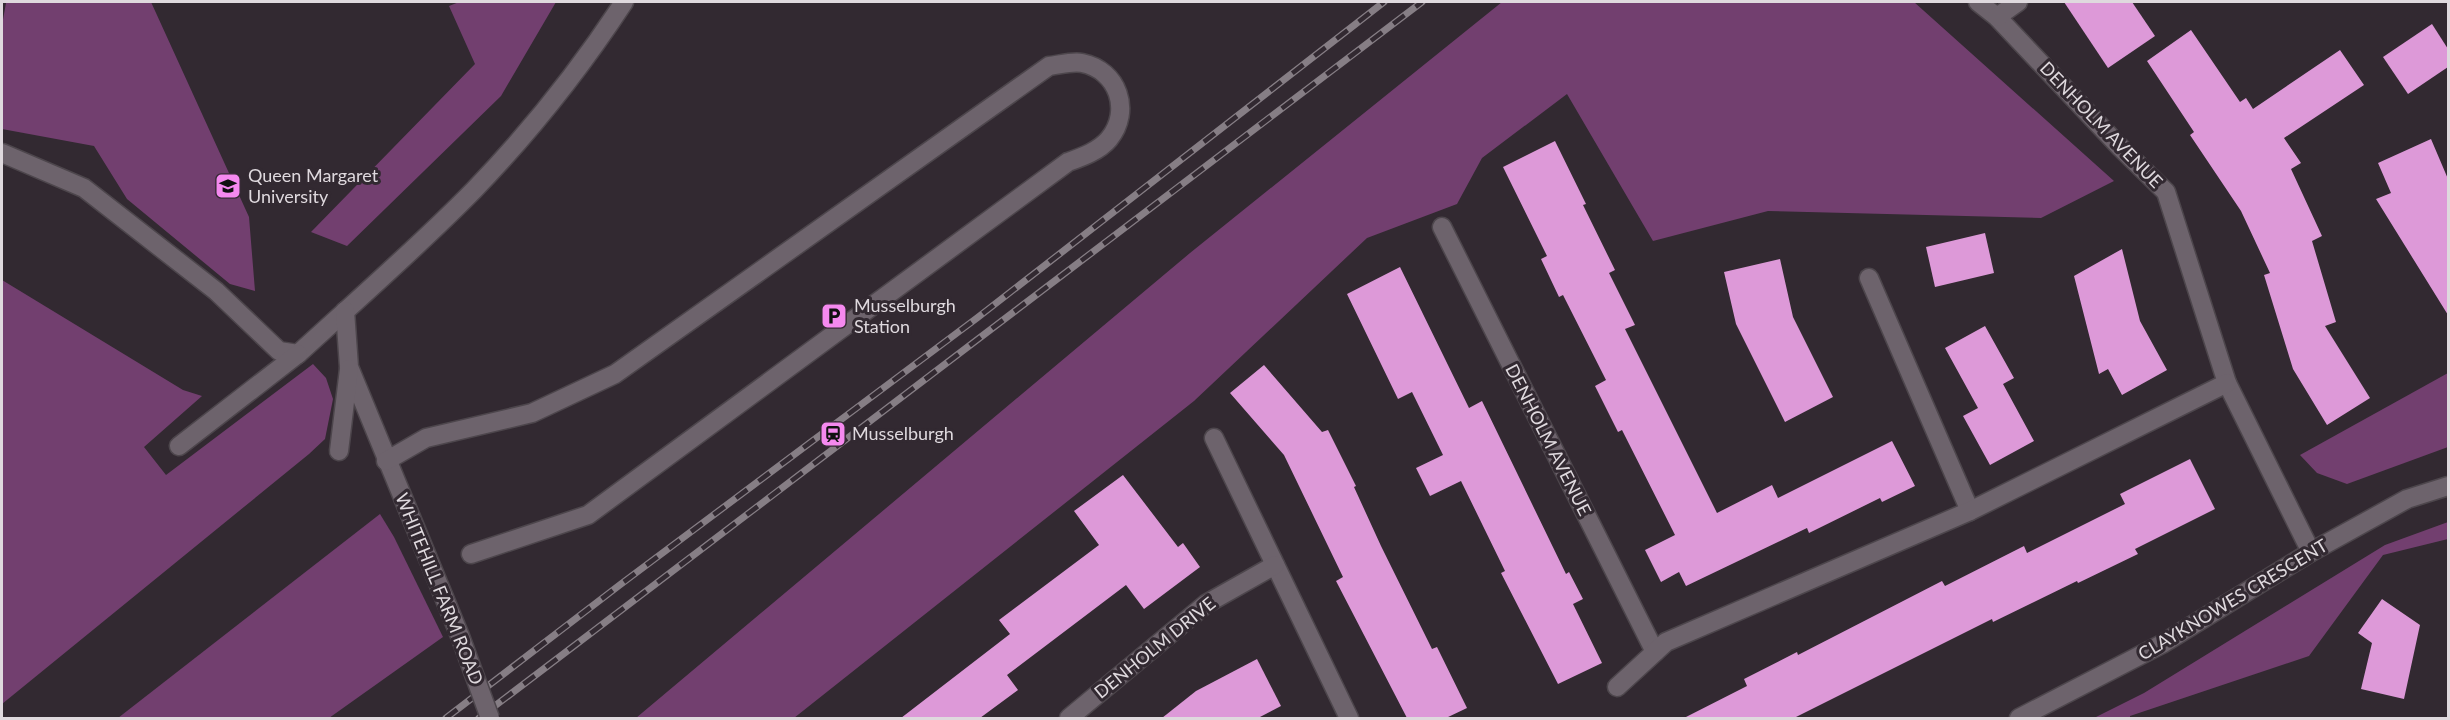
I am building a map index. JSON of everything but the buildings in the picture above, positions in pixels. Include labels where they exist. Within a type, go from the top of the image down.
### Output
[{"type":"street","points":[[179,446],[298,354],[428,236],[520,140],[564,87],[624,2]]},
{"type":"street","name":"DENHOLM AVENUE","points":[[1978,2],[1997,17],[2120,147],[2166,192],[2227,383],[2311,552]]},
{"type":"street","points":[[1997,17],[2018,2]]},
{"type":"street","points":[[386,461],[426,438],[532,412],[615,374],[1049,66],[1080,63],[1099,69],[1111,79],[1120,95],[1120,118],[1109,140],[1093,152],[1068,162],[588,514],[471,554]]},
{"type":"street","points":[[2,153],[84,188],[216,291],[279,351],[298,354]]},
{"type":"street","name":"DENHOLM AVENUE","points":[[1442,227],[1654,652]]},
{"type":"street","points":[[1869,278],[1970,511]]},
{"type":"street","points":[[339,451],[349,367],[345,311]]},
{"type":"street","name":"WHITEHILL FARM ROAD","points":[[349,367],[460,636],[490,718]]},
{"type":"street","points":[[1617,687],[1666,642],[1970,511],[2227,383]]},
{"type":"street","points":[[1214,438],[1349,718]]},
{"type":"street","name":"CLAYKNOWES CRESCENT","points":[[2019,718],[2163,644],[2311,552],[2407,499],[2448,486]]},
{"type":"street","name":"DENHOLM DRIVE","points":[[1069,718],[1206,603],[1275,565]]},
{"type":"shaded area","points":[[151,2],[249,217],[255,291],[230,284],[127,199],[94,146],[2,129],[2,25],[6,3]]},
{"type":"shaded area","points":[[459,2],[556,2],[501,96],[347,246],[311,232],[475,64],[449,6]]},
{"type":"shaded area","points":[[1502,2],[1914,2],[2114,181],[2041,218],[1768,211],[1653,241],[1567,94],[1482,158],[1457,204],[1367,238],[1194,401],[794,718],[636,718],[1190,253]]},
{"type":"shaded area","points":[[2,280],[183,390],[202,396],[144,447],[166,475],[313,364],[326,378],[333,399],[325,439],[309,454],[2,704]]},
{"type":"shaded area","points":[[2448,373],[2448,447],[2347,484],[2317,473],[2300,455]]},
{"type":"shaded area","points":[[380,514],[394,537],[443,637],[329,718],[118,718]]},
{"type":"shaded area","points":[[2448,522],[2448,539],[2383,555],[2309,656],[2130,716],[2130,718],[2094,718],[2144,693],[2385,545]]},
{"type":"railway","points":[[446,718],[977,318],[1384,2]]},
{"type":"railway","points":[[479,718],[1422,2]]},
{"type":"place","name":"Queen Margaret University","points":[[228,186]]},
{"type":"place","name":"Musselburgh Station","points":[[834,316]]},
{"type":"place","name":"Musselburgh","points":[[833,434]]}]
